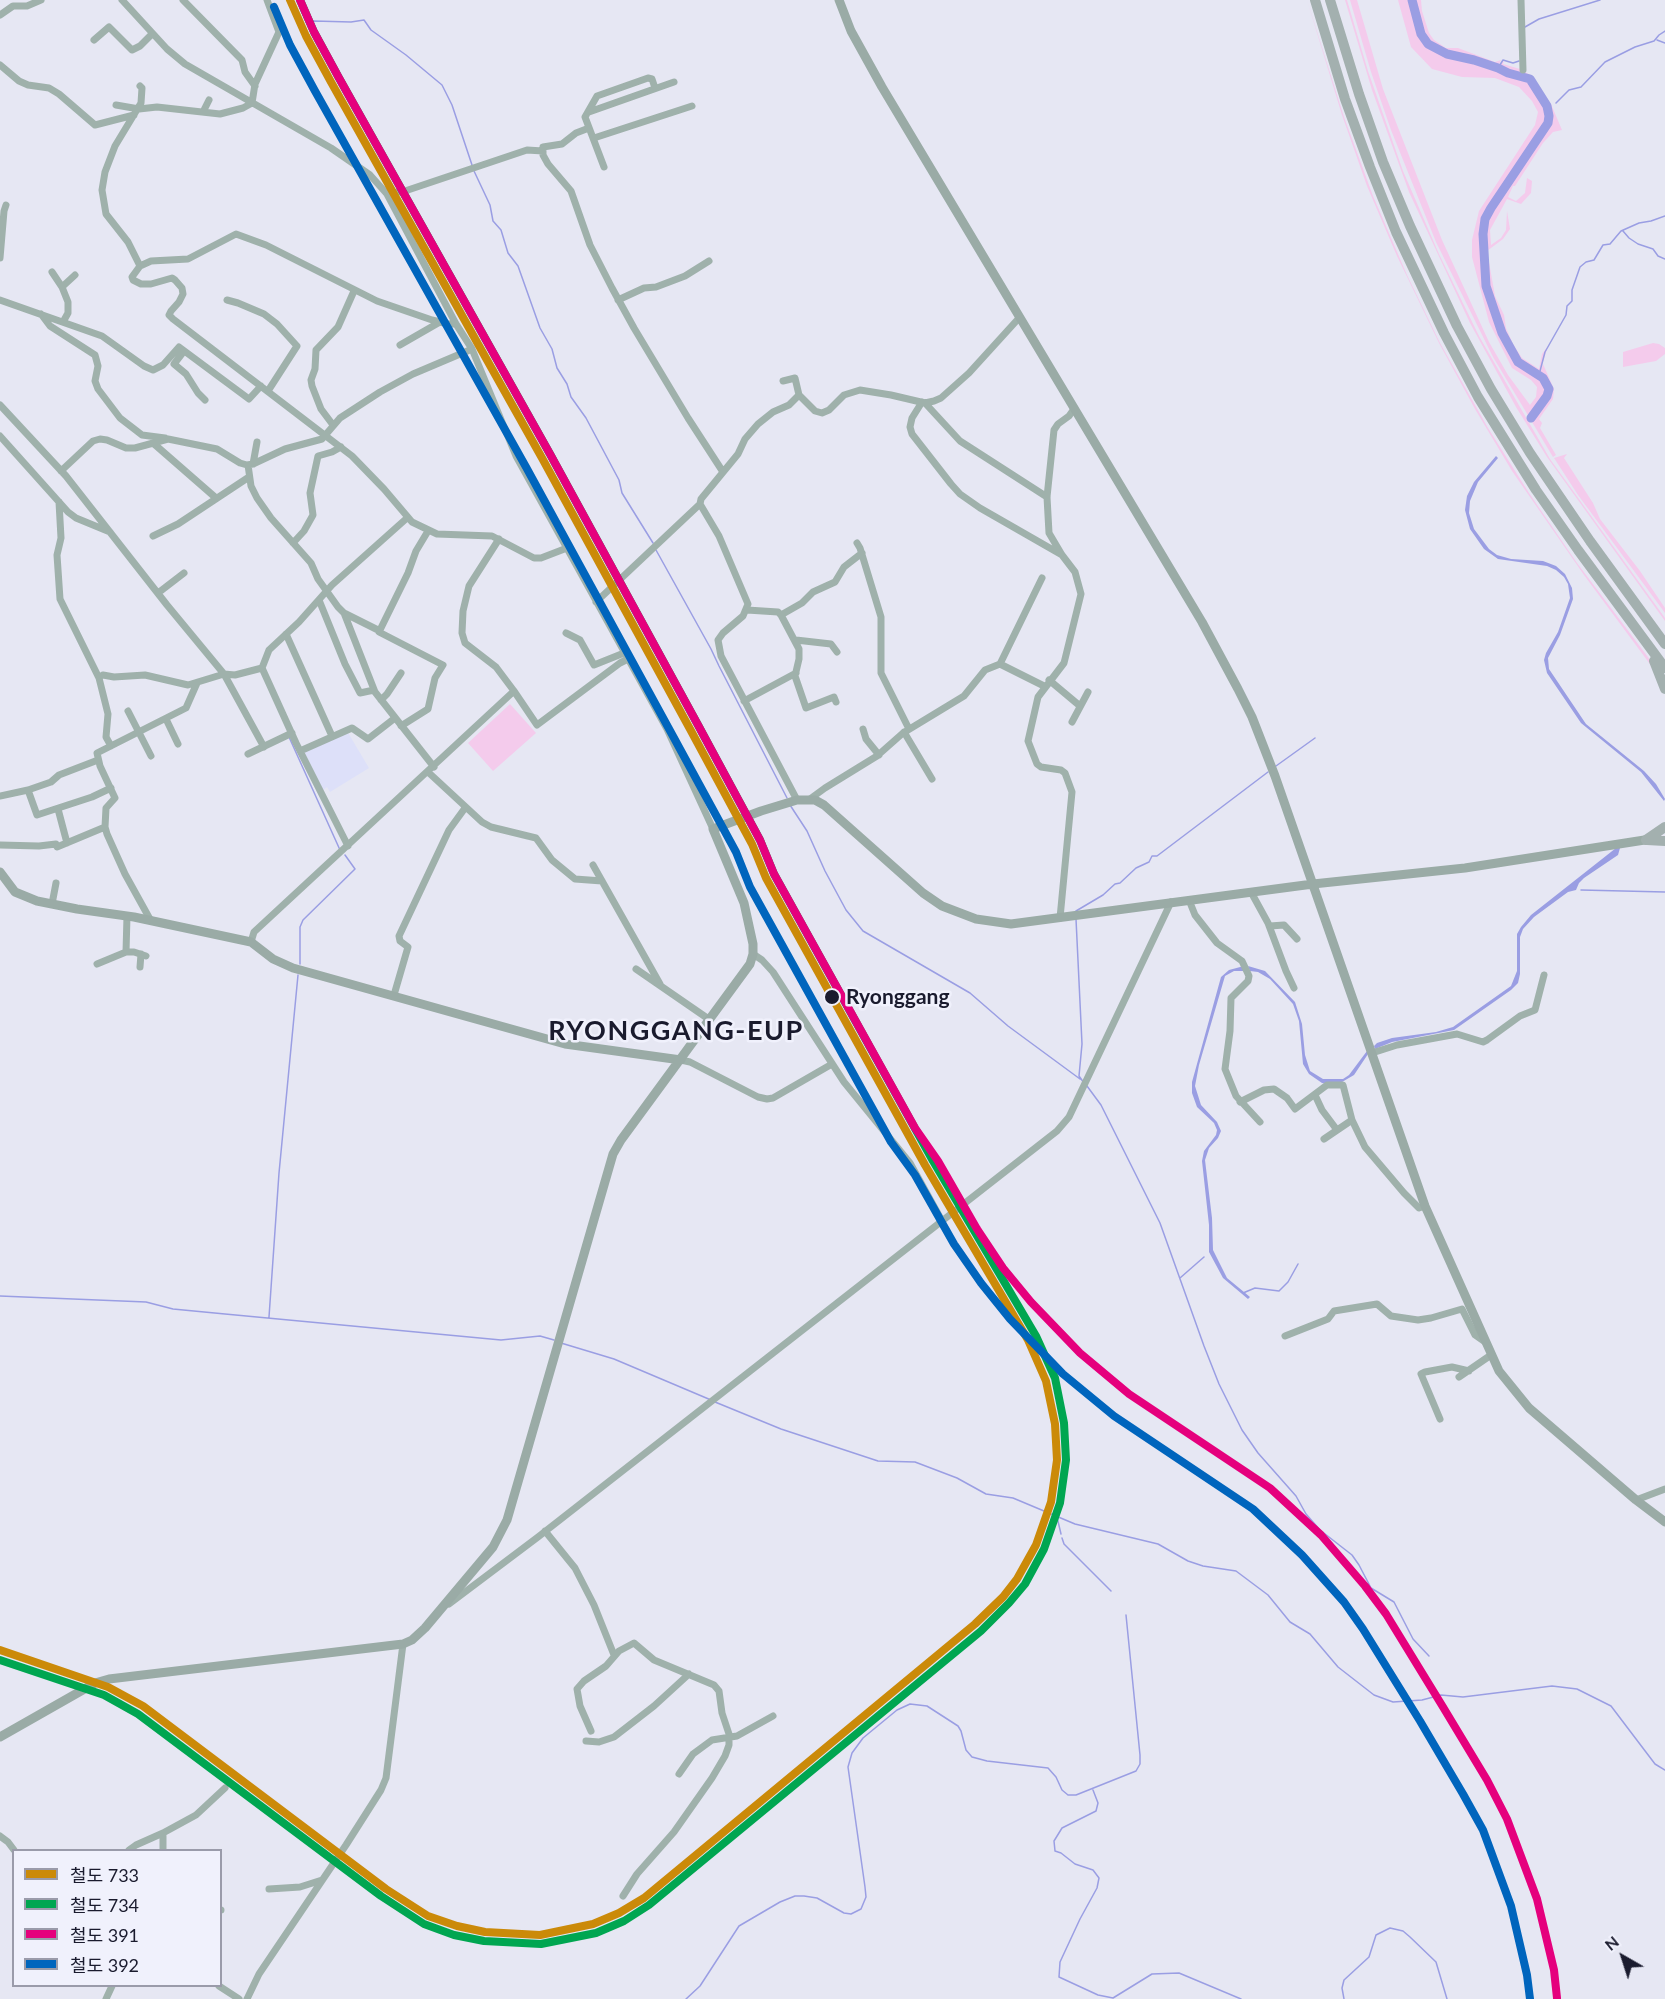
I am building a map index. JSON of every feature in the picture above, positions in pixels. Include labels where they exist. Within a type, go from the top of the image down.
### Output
[{"type":"highway","points":[[1315,0],[1336,73],[1370,167],[1408,258],[1444,333],[1478,397],[1517,461],[1572,542],[1665,668]]},
{"type":"highway","points":[[1330,0],[1347,59],[1379,151],[1410,226],[1457,326],[1491,389],[1530,453],[1665,644]]},
{"type":"highway","points":[[1641,636],[1665,689]]},
{"type":"highway","points":[[1646,840],[1665,827]]},
{"type":"highway","points":[[1646,840],[1665,839]]},
{"type":"main road","points":[[838,0],[851,31],[882,87],[1224,661],[1255,726],[1313,884],[1425,1206],[1502,1376],[1529,1408],[1665,1522]]},
{"type":"main road","points":[[0,1737],[104,1680],[403,1644],[419,1634],[493,1547],[507,1520],[614,1154],[621,1140],[750,964],[753,944],[744,903],[713,829],[792,802],[810,799],[824,805],[923,893],[942,906],[996,924],[1060,918],[1313,884],[1465,868],[1646,840]]},
{"type":"main road","points":[[0,871],[20,895],[52,904],[127,916],[251,942],[284,965],[579,1047],[681,1060]]},
{"type":"street","points":[[0,15],[10,4],[27,6],[41,0]]},
{"type":"street","points":[[122,0],[152,34],[185,64],[331,148],[370,175],[387,194],[454,320],[472,349],[516,456],[667,729],[713,829]]},
{"type":"street","points":[[183,0],[242,60],[245,72],[255,86]]},
{"type":"street","points":[[252,103],[255,86],[279,32],[267,0]]},
{"type":"street","points":[[1521,0],[1523,70]]},
{"type":"street","points":[[94,40],[109,27],[132,50],[140,46],[152,34]]},
{"type":"street","points":[[0,65],[19,81],[28,85],[49,88],[59,94],[95,125],[157,107],[228,113],[252,103]]},
{"type":"street","points":[[604,167],[585,117],[597,96],[648,78],[652,79],[655,88]]},
{"type":"street","points":[[589,112],[674,82]]},
{"type":"street","points":[[140,86],[142,95],[137,112],[111,157],[105,172],[102,198],[106,214],[128,242],[140,266]]},
{"type":"street","points":[[203,112],[209,100]]},
{"type":"street","points":[[116,105],[137,112]]},
{"type":"street","points":[[594,138],[692,106]]},
{"type":"street","points":[[589,128],[576,133],[562,144],[543,147],[548,164],[571,191],[591,246],[618,300],[723,472]]},
{"type":"street","points":[[387,194],[405,191],[527,150],[543,151]]},
{"type":"street","points":[[0,258],[6,205]]},
{"type":"street","points":[[440,322],[398,309],[354,291],[266,244],[236,234],[188,259],[151,261],[140,266],[133,274],[133,280],[141,284],[151,284],[172,278],[175,280],[182,288],[183,294],[171,312],[171,317],[341,447],[383,488],[407,518],[428,531],[450,536],[484,535],[499,539],[534,558],[541,558],[567,548]]},
{"type":"street","points":[[618,300],[644,288],[656,287],[685,276],[709,261]]},
{"type":"street","points":[[52,272],[62,287],[69,308],[63,322]]},
{"type":"street","points":[[62,287],[75,275]]},
{"type":"street","points":[[333,425],[321,409],[311,380],[315,369],[316,350],[338,327],[354,291]]},
{"type":"street","points":[[0,300],[102,336],[153,370],[163,365],[179,347],[249,399],[264,388],[297,346],[277,324],[264,314],[227,300]]},
{"type":"street","points":[[41,314],[50,326],[95,355],[98,366],[94,381],[98,389],[120,418],[142,435],[217,449],[250,465]]},
{"type":"street","points":[[783,381],[795,378],[799,395],[815,411],[822,413],[829,410],[844,395],[860,390],[923,402],[940,398],[1019,318]]},
{"type":"street","points":[[400,345],[440,322],[454,320]]},
{"type":"street","points":[[250,465],[285,449],[315,442],[326,435],[333,425],[352,410],[413,374],[472,349]]},
{"type":"street","points":[[184,351],[174,364],[186,374],[205,400]]},
{"type":"street","points":[[596,602],[700,504],[701,499],[738,454],[758,424],[773,412],[789,405],[799,395]]},
{"type":"street","points":[[923,402],[960,441],[1047,496]]},
{"type":"street","points":[[923,402],[912,418],[910,427],[912,434],[956,490],[980,508],[1062,555]]},
{"type":"street","points":[[0,405],[61,471],[224,674],[264,747]]},
{"type":"street","points":[[1060,918],[1072,792],[1065,773],[1037,764],[1028,741],[1036,702],[1047,683],[1064,663],[1081,594],[1077,575],[1048,530],[1047,496],[1054,430],[1074,409]]},
{"type":"street","points":[[0,436],[76,518],[110,532]]},
{"type":"street","points":[[61,471],[93,441],[108,440],[126,448],[135,448],[168,439]]},
{"type":"street","points":[[257,442],[249,477],[257,498],[271,518],[311,563],[326,592],[344,613],[374,690],[431,769],[465,808],[482,822],[491,827],[536,838],[552,860],[575,879],[602,881]]},
{"type":"street","points":[[153,443],[216,498]]},
{"type":"street","points":[[293,543],[304,531],[313,515],[310,493],[317,458],[341,447]]},
{"type":"street","points":[[153,536],[178,524],[249,477]]},
{"type":"street","points":[[59,502],[61,538],[57,555],[60,599],[99,678],[108,714],[105,737],[111,746]]},
{"type":"street","points":[[700,504],[719,536],[748,604],[743,616],[718,640],[721,656],[792,802]]},
{"type":"street","points":[[348,846],[300,751],[262,668],[269,650],[368,551],[407,518]]},
{"type":"street","points":[[380,630],[408,573],[416,551],[428,531]]},
{"type":"street","points":[[499,539],[469,586],[463,610],[463,639],[496,668],[537,724],[620,663],[626,656]]},
{"type":"street","points":[[857,543],[881,617],[881,673],[906,731],[932,779]]},
{"type":"street","points":[[782,615],[802,603],[813,592],[835,582],[844,567],[862,553]]},
{"type":"street","points":[[158,593],[184,573]]},
{"type":"street","points":[[810,799],[879,755],[906,731],[956,702],[964,696],[980,674],[1000,664],[1042,578]]},
{"type":"street","points":[[319,600],[345,664],[360,693],[374,690]]},
{"type":"street","points":[[747,610],[778,612],[782,615],[799,649],[795,683],[806,708],[834,697],[836,702]]},
{"type":"street","points":[[344,613],[380,630],[379,632],[442,665],[435,678],[428,709],[401,726]]},
{"type":"street","points":[[566,633],[580,640],[594,665],[626,656]]},
{"type":"street","points":[[285,634],[332,736]]},
{"type":"street","points":[[796,640],[831,644],[837,652]]},
{"type":"street","points":[[1000,664],[1047,683],[1080,706]]},
{"type":"street","points":[[104,675],[114,677],[145,675],[180,685],[197,683],[224,674],[241,674],[262,668]]},
{"type":"street","points":[[381,700],[401,673]]},
{"type":"street","points":[[744,701],[796,673]]},
{"type":"street","points":[[151,921],[114,852],[105,827],[106,808],[115,798],[97,753],[186,708],[197,683]]},
{"type":"street","points":[[251,942],[254,932],[514,691]]},
{"type":"street","points":[[1072,722],[1088,692]]},
{"type":"street","points":[[128,711],[151,756]]},
{"type":"street","points":[[300,751],[352,728],[368,739],[394,718]]},
{"type":"street","points":[[166,719],[178,744]]},
{"type":"street","points":[[863,729],[866,739],[879,755]]},
{"type":"street","points":[[248,754],[292,733]]},
{"type":"street","points":[[0,796],[51,782],[59,775],[98,760]]},
{"type":"street","points":[[28,790],[37,815],[111,788]]},
{"type":"street","points":[[394,995],[408,947],[400,941],[399,936],[449,830],[465,808]]},
{"type":"street","points":[[58,809],[68,843]]},
{"type":"street","points":[[0,845],[56,844],[57,847],[105,827]]},
{"type":"street","points":[[593,865],[660,984]]},
{"type":"street","points":[[52,904],[56,883]]},
{"type":"street","points":[[1251,892],[1270,926],[1294,988]]},
{"type":"street","points":[[1189,900],[1195,915],[1217,943],[1242,961],[1247,969],[1248,981],[1230,998],[1229,1041],[1225,1065],[1226,1074],[1240,1102],[1260,1122]]},
{"type":"street","points":[[443,1608],[1057,1131],[1069,1117],[1171,902]]},
{"type":"street","points":[[126,952],[127,916]]},
{"type":"street","points":[[1270,926],[1284,925],[1297,939]]},
{"type":"street","points":[[97,964],[126,952],[144,955],[140,967]]},
{"type":"street","points":[[753,954],[773,972],[832,1064],[858,1100],[910,1163],[942,1221]]},
{"type":"street","points":[[636,969],[710,1020]]},
{"type":"street","points":[[1371,1050],[1457,1034],[1478,1041],[1487,1040],[1520,1016],[1535,1010],[1544,975]]},
{"type":"street","points":[[681,1060],[690,1062],[758,1097],[767,1099],[773,1098],[832,1064]]},
{"type":"street","points":[[1240,1102],[1264,1090],[1274,1089],[1287,1098],[1295,1109],[1328,1085],[1343,1085],[1352,1120],[1365,1147],[1419,1208],[1425,1206]]},
{"type":"street","points":[[1315,1095],[1322,1110],[1337,1130]]},
{"type":"street","points":[[1324,1139],[1352,1120]]},
{"type":"street","points":[[1285,1336],[1328,1319],[1334,1311],[1377,1304],[1391,1316],[1418,1320],[1462,1309],[1475,1335],[1485,1342]]},
{"type":"street","points":[[1459,1377],[1491,1355]]},
{"type":"street","points":[[1440,1419],[1421,1374],[1457,1367],[1469,1371]]},
{"type":"street","points":[[1636,1500],[1665,1489]]},
{"type":"street","points":[[545,1531],[575,1568],[593,1603],[614,1655]]},
{"type":"street","points":[[591,1731],[580,1706],[577,1689],[584,1681],[606,1666],[614,1655],[634,1643],[654,1660],[710,1682],[719,1691],[729,1737],[725,1756],[694,1804],[674,1832],[637,1874],[623,1896]]},
{"type":"street","points":[[247,1999],[258,1974],[323,1879],[386,1779],[403,1644]]},
{"type":"street","points":[[586,1741],[599,1742],[614,1737],[654,1706],[688,1674]]},
{"type":"street","points":[[679,1774],[693,1754],[712,1740],[736,1736],[773,1716]]},
{"type":"street","points":[[131,1849],[196,1815],[225,1788]]},
{"type":"street","points":[[163,1833],[163,1849]]},
{"type":"street","points":[[0,1836],[13,1849]]},
{"type":"street","points":[[269,1889],[300,1887],[323,1879]]},
{"type":"street","points":[[221,1987],[239,1999]]},
{"type":"shaded area","points":[[1307,0],[1344,117],[1373,196],[1407,275],[1440,343],[1488,428],[1529,493],[1577,563],[1654,665],[1658,675],[1584,575],[1512,471],[1439,343],[1397,256],[1367,186],[1342,115]]},
{"type":"shaded area","points":[[1345,0],[1347,0],[1368,71],[1403,171],[1439,254],[1479,336],[1550,459],[1665,621],[1547,457],[1516,407],[1470,323],[1409,192],[1372,90]]},
{"type":"shaded area","points":[[1350,0],[1357,0],[1383,89],[1442,240],[1489,342],[1508,375],[1530,405],[1536,397],[1537,387],[1531,380],[1512,368],[1489,322],[1472,257],[1472,240],[1479,211],[1535,125],[1538,112],[1532,101],[1519,87],[1495,78],[1462,77],[1432,69],[1411,47],[1398,0],[1411,0],[1420,34],[1428,45],[1447,55],[1474,61],[1529,80],[1546,106],[1548,119],[1490,207],[1483,223],[1482,239],[1486,286],[1501,333],[1517,363],[1543,379],[1548,389],[1531,418],[1550,392],[1546,380],[1540,374],[1543,364],[1554,389],[1553,399],[1539,419],[1542,423],[1540,428],[1556,455],[1553,457],[1493,357],[1436,242],[1391,130]]},
{"type":"shaded area","points":[[1413,0],[1421,0],[1429,33],[1434,40],[1446,48],[1458,48],[1495,62],[1501,60],[1498,67],[1447,54],[1430,44],[1422,31]]},
{"type":"shaded area","points":[[1504,61],[1503,64],[1520,69],[1532,76],[1551,104],[1562,130],[1553,132],[1543,143],[1513,186],[1508,197],[1516,201],[1525,193],[1527,178],[1532,181],[1531,193],[1521,204],[1507,199],[1490,230],[1491,245],[1501,238],[1506,230],[1507,211],[1510,229],[1503,239],[1487,251],[1495,296],[1513,344],[1522,358],[1539,369],[1542,354],[1548,346],[1539,374],[1518,360],[1511,348],[1491,298],[1485,271],[1484,230],[1489,214],[1550,117],[1548,106],[1550,105],[1547,105],[1530,79],[1509,73],[1499,67]]},
{"type":"shaded area","points":[[1653,343],[1665,348],[1665,354],[1656,361],[1623,367],[1623,352]]},
{"type":"shaded area","points":[[1567,454],[1564,458],[1593,503],[1600,519],[1640,571],[1665,608],[1665,613],[1578,495],[1554,458]]},
{"type":"shaded area","points":[[510,704],[536,733],[493,771],[468,743]]},
{"type":"shaded area","points":[[347,731],[369,768],[330,792],[327,787],[323,790],[304,751]]},
{"type":"water","points":[[1496,456],[1498,458],[1478,482],[1470,501],[1469,513],[1474,529],[1489,549],[1497,555],[1511,559],[1543,561],[1556,566],[1565,574],[1572,588],[1573,599],[1560,635],[1548,658],[1549,669],[1586,724],[1644,771],[1656,784],[1664,801],[1641,772],[1581,723],[1547,673],[1544,660],[1546,653],[1558,632],[1570,598],[1568,584],[1564,577],[1547,566],[1498,559],[1484,549],[1470,529],[1465,510],[1467,496],[1474,482]]},
{"type":"water","points":[[1616,848],[1620,848],[1618,855],[1584,878],[1576,890],[1568,892],[1534,917],[1523,929],[1520,937],[1520,974],[1518,983],[1511,990],[1454,1030],[1392,1042],[1375,1049],[1374,1046],[1377,1043],[1392,1038],[1436,1032],[1453,1027],[1511,986],[1517,971],[1517,934],[1521,927],[1531,915]]},
{"type":"water","points":[[1244,966],[1246,971],[1234,971],[1225,976],[1195,1086],[1201,1105],[1217,1122],[1221,1131],[1209,1148],[1205,1160],[1212,1218],[1213,1250],[1227,1278],[1250,1297],[1248,1299],[1223,1278],[1209,1252],[1209,1225],[1202,1161],[1204,1151],[1217,1130],[1214,1123],[1197,1107],[1192,1093],[1192,1082],[1221,977],[1229,970]]},
{"type":"water","points":[[1248,966],[1265,971],[1295,1002],[1302,1024],[1305,1055],[1310,1071],[1323,1079],[1343,1079],[1349,1075],[1367,1051],[1368,1054],[1354,1075],[1342,1082],[1330,1084],[1322,1083],[1309,1074],[1303,1064],[1299,1021],[1293,1004],[1270,979],[1258,972],[1250,971]]},
{"type":"waterway","points":[[1412,0],[1421,34],[1428,44],[1447,54],[1474,60],[1530,79],[1547,106],[1548,123],[1491,208],[1485,219],[1483,234],[1486,286],[1502,333],[1518,362],[1543,378],[1549,389],[1547,396],[1531,418]]},
{"type":"waterway","points":[[1525,27],[1539,19],[1600,0]]},
{"type":"waterway","points":[[300,8],[307,24],[314,21],[364,20],[371,30],[442,85],[452,105],[472,165]]},
{"type":"waterway","points":[[1556,103],[1569,90],[1581,87],[1605,62],[1635,47],[1654,41],[1665,31]]},
{"type":"waterway","points":[[1657,40],[1665,43]]},
{"type":"waterway","points":[[1498,68],[1503,60],[1513,63],[1519,61]]},
{"type":"waterway","points":[[474,171],[490,205],[493,221],[501,230],[508,253],[518,266],[540,328],[552,349],[557,368],[619,480],[622,493],[653,543]]},
{"type":"waterway","points":[[1539,375],[1545,352],[1566,315],[1567,306],[1572,301],[1572,290],[1580,267],[1594,260],[1603,245],[1610,244],[1621,231],[1665,216]]},
{"type":"waterway","points":[[1623,231],[1629,238],[1653,249],[1658,256],[1665,259]]},
{"type":"waterway","points":[[656,550],[711,649],[787,798]]},
{"type":"waterway","points":[[289,737],[340,850]]},
{"type":"waterway","points":[[1276,766],[1315,738]]},
{"type":"waterway","points":[[1076,911],[1103,895],[1115,884],[1120,883],[1136,868],[1149,862],[1152,856],[1157,856],[1268,772]]},
{"type":"waterway","points":[[790,805],[807,831],[846,910],[863,931],[970,993],[1008,1026],[1080,1079]]},
{"type":"waterway","points":[[300,964],[300,927],[303,920],[355,869],[345,855]]},
{"type":"waterway","points":[[1581,890],[1665,892]]},
{"type":"waterway","points":[[1076,919],[1082,1044],[1079,1076],[1084,1083]]},
{"type":"waterway","points":[[269,1317],[279,1173],[298,975]]},
{"type":"waterway","points":[[1087,1086],[1101,1105],[1160,1223],[1219,1384],[1242,1430],[1258,1453],[1296,1496],[1306,1514],[1320,1530],[1352,1555],[1371,1588],[1394,1602],[1413,1639],[1429,1656]]},
{"type":"waterway","points":[[1180,1278],[1204,1257]]},
{"type":"waterway","points":[[1243,1293],[1255,1288],[1279,1291],[1288,1282],[1298,1264]]},
{"type":"waterway","points":[[0,1296],[146,1302],[173,1309],[501,1340],[540,1336],[554,1340]]},
{"type":"waterway","points":[[561,1343],[614,1359],[711,1400]]},
{"type":"waterway","points":[[715,1402],[781,1429],[878,1461],[915,1462],[957,1478],[986,1494],[1013,1498],[1075,1524],[1158,1544],[1188,1561],[1203,1566],[1236,1571],[1268,1595],[1290,1622],[1310,1634],[1338,1667],[1374,1695],[1393,1702],[1422,1700],[1441,1695],[1463,1697],[1552,1686],[1577,1689],[1611,1706],[1655,1764],[1665,1770]]},
{"type":"waterway","points":[[1057,1517],[1061,1534]]},
{"type":"waterway","points":[[1062,1538],[1064,1544],[1111,1591]]},
{"type":"waterway","points":[[686,1999],[700,1986],[739,1926],[780,1902],[795,1896],[804,1896],[817,1898],[844,1913],[851,1914],[861,1909],[866,1897],[848,1767],[852,1753],[863,1738],[897,1710],[910,1704],[927,1706],[958,1726],[966,1750],[972,1757],[987,1761],[1048,1768],[1056,1777],[1062,1790],[1068,1795],[1076,1795],[1136,1771],[1140,1764],[1140,1755],[1126,1615]]},
{"type":"waterway","points":[[1093,1790],[1098,1803],[1096,1811],[1062,1828],[1054,1841],[1055,1851],[1075,1864],[1093,1870],[1099,1878],[1097,1888],[1060,1962],[1059,1977],[1098,1995],[1113,1998],[1152,1974],[1179,1973],[1241,1999]]},
{"type":"waterway","points":[[1344,1999],[1342,1988],[1344,1980],[1369,1957],[1376,1935],[1390,1928],[1403,1931],[1436,1962],[1447,1999]]},
{"type":"rail line","name":"733","points":[[0,1650],[108,1687],[143,1706],[386,1889],[428,1916],[485,1932],[540,1935],[593,1924],[619,1913],[644,1898],[975,1624],[1003,1597],[1017,1579],[1036,1545],[1051,1502],[1057,1460],[1055,1424],[1046,1381],[1028,1340],[925,1165],[766,878],[752,844],[690,729],[542,458],[331,82],[290,0]]},
{"type":"rail line","name":"734","points":[[0,1660],[104,1695],[138,1714],[381,1896],[424,1924],[454,1935],[484,1941],[541,1944],[596,1933],[624,1921],[649,1905],[981,1631],[1025,1584],[1044,1549],[1060,1503],[1066,1460],[1064,1423],[1055,1378],[1036,1336],[933,1161],[774,874],[760,840],[698,725],[550,454],[339,78],[300,0]]},
{"type":"rail line","name":"391","points":[[300,0],[339,78],[550,454],[698,725],[760,840],[774,874],[915,1128],[938,1161],[977,1229],[1003,1268],[1031,1302],[1080,1353],[1129,1394],[1270,1488],[1321,1535],[1365,1586],[1386,1614],[1443,1707],[1487,1780],[1507,1819],[1537,1899],[1554,1970],[1557,1998]]},
{"type":"rail line","name":"392","points":[[274,7],[290,45],[315,91],[526,467],[736,852],[750,887],[891,1142],[915,1175],[954,1244],[1010,1319],[1063,1374],[1114,1416],[1253,1509],[1302,1555],[1344,1602],[1420,1721],[1483,1830],[1511,1906],[1527,1975],[1530,1999]]},
{"type":"place","name":"Ryonggang","points":[[832,997]]},
{"type":"district","name":"RYONGGANG-EUP","points":[[676,1031]]}]
